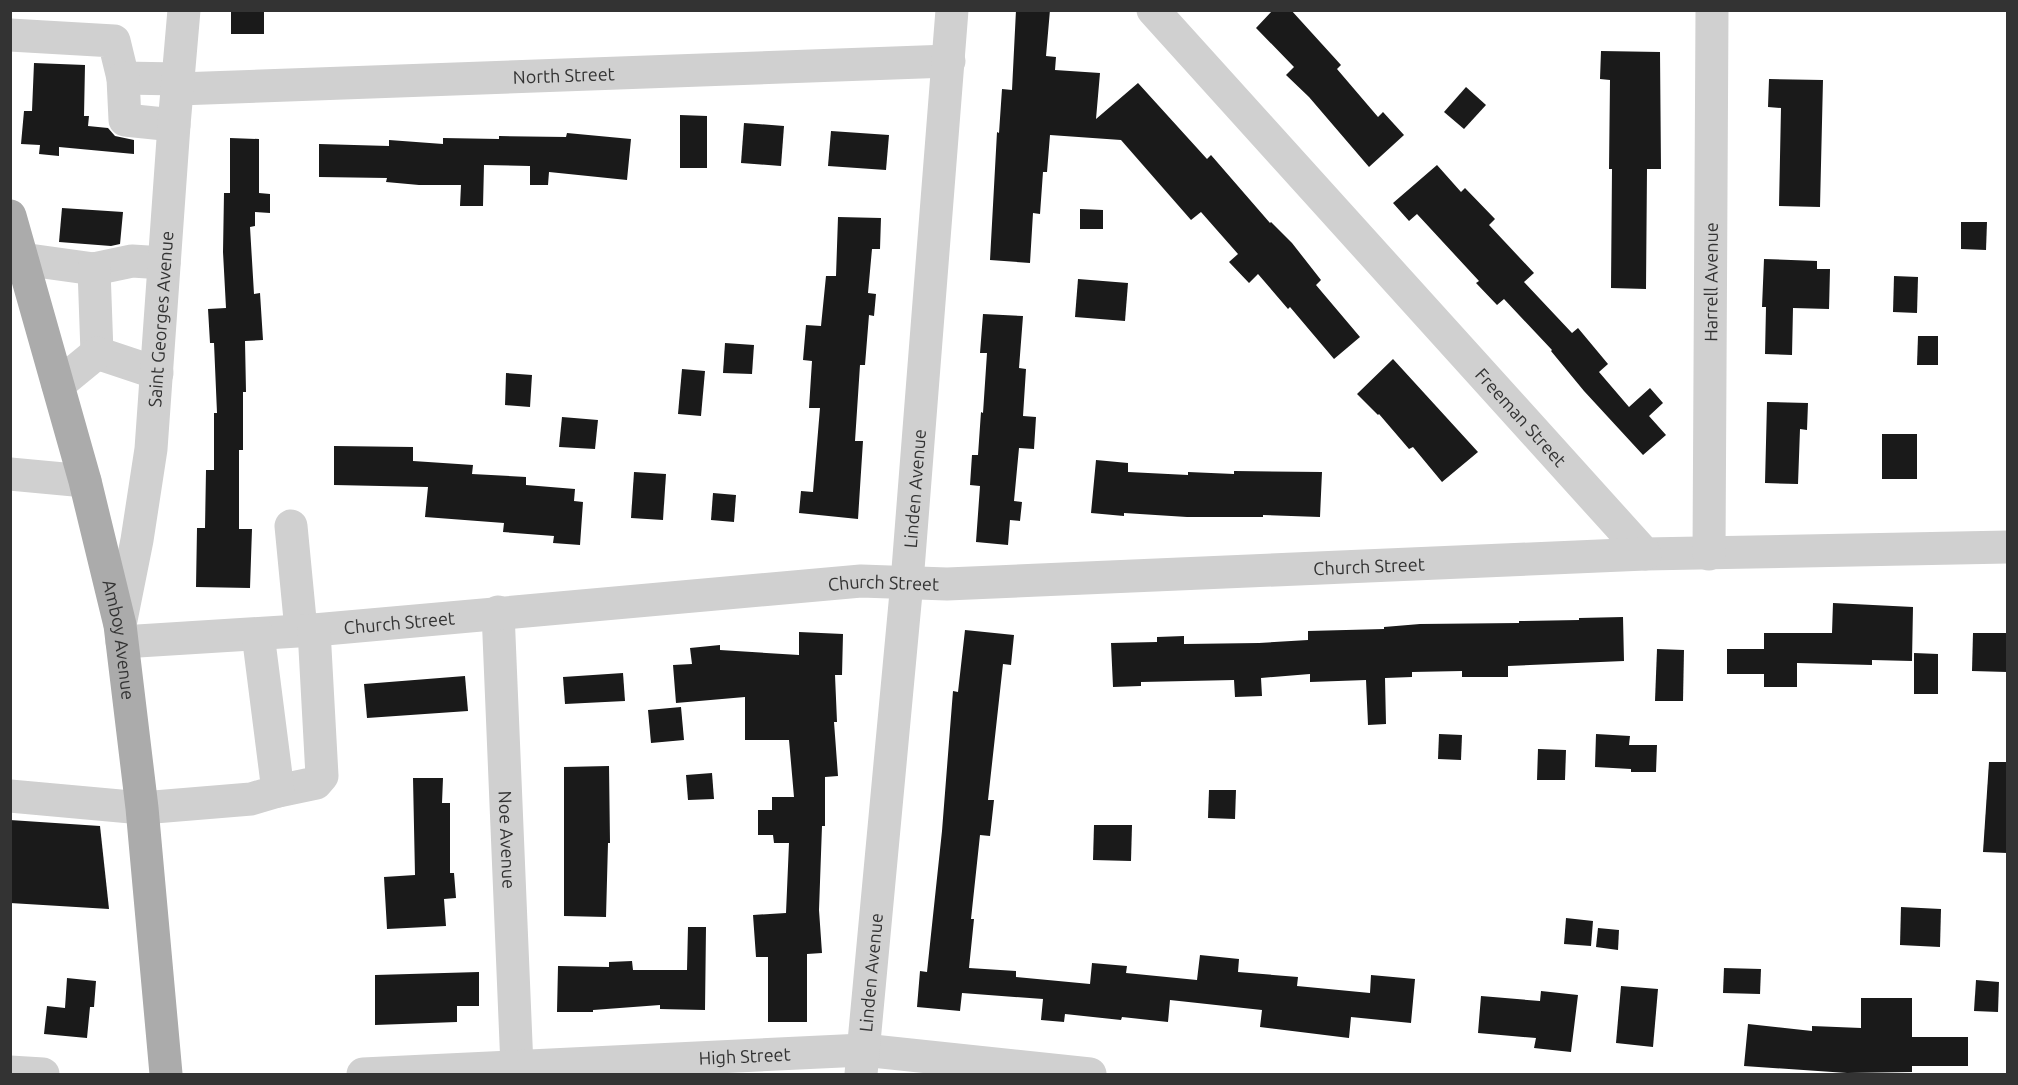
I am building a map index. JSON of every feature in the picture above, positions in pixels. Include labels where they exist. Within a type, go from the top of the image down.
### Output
[{"type":"main road","name":"Amboy Avenue","points":[[10,216],[85,481],[121,634],[142,808],[166,1074]]},
{"type":"street","name":"Saint Georges Avenue","points":[[121,634],[150,456],[184,10]]},
{"type":"street","name":"Linden Avenue","points":[[862,1062],[907,582],[952,10]]},
{"type":"street","name":"Freeman Street","points":[[1153,10],[1645,554]]},
{"type":"street","name":"Harrell Avenue","points":[[1709,554],[1712,10]]},
{"type":"street","points":[[10,35],[114,41],[123,78],[125,120],[174,125]]},
{"type":"street","name":"North Street","points":[[123,78],[178,84],[949,61]]},
{"type":"street","points":[[22,259],[94,269],[132,261],[164,262]]},
{"type":"street","points":[[94,269],[97,353]]},
{"type":"street","points":[[58,385],[97,353]]},
{"type":"street","points":[[97,353],[156,373]]},
{"type":"street","points":[[10,474],[85,481]]},
{"type":"street","points":[[10,796],[142,808],[251,799],[316,783],[322,776],[308,630],[291,525]]},
{"type":"street","points":[[1645,554],[2007,547]]},
{"type":"street","name":"Church Street","points":[[121,634],[258,634],[861,581],[947,585],[1645,554]]},
{"type":"street","name":"Noe Avenue","points":[[498,612],[517,1067]]},
{"type":"street","points":[[258,634],[278,791]]},
{"type":"street","name":"High Street","points":[[363,1074],[517,1067],[862,1062],[1090,1074]]},
{"type":"street","points":[[10,1072],[43,1074]]},
{"type":"building","points":[[231,10],[264,10],[264,34],[231,34]]},
{"type":"building","points":[[1016,10],[1050,10],[1046,56],[1056,57],[1055,70],[1100,73],[1096,119],[1138,83],[1207,159],[1211,155],[1270,223],[1292,243],[1321,280],[1316,285],[1360,337],[1334,359],[1290,307],[1288,309],[1258,274],[1249,283],[1229,262],[1238,254],[1201,212],[1191,220],[1121,140],[1050,135],[1047,172],[1043,172],[1040,214],[1033,213],[1030,263],[990,260],[997,132],[999,133],[1002,89],[1012,90]]},
{"type":"building","points":[[1273,10],[1291,10],[1341,65],[1337,69],[1378,117],[1383,112],[1404,135],[1369,167],[1309,97],[1286,75],[1294,67],[1256,28]]},
{"type":"building","points":[[1601,51],[1660,52],[1661,169],[1647,169],[1646,289],[1611,288],[1610,80],[1600,79]]},
{"type":"building","points":[[34,63],[85,65],[84,116],[89,116],[88,126],[108,128],[115,136],[134,140],[134,154],[59,147],[59,156],[39,154],[40,145],[21,144],[24,111],[32,111]]},
{"type":"building","points":[[1769,79],[1823,80],[1820,207],[1779,206],[1781,108],[1768,107]]},
{"type":"building","points":[[1466,87],[1486,105],[1464,129],[1444,112]]},
{"type":"building","points":[[680,115],[707,116],[707,168],[680,168]]},
{"type":"building","points":[[744,123],[784,126],[781,166],[741,163]]},
{"type":"building","points":[[831,131],[889,135],[886,170],[828,166]]},
{"type":"building","points":[[567,133],[631,139],[627,180],[549,172],[548,185],[530,185],[530,166],[484,165],[483,206],[460,206],[461,185],[386,182],[387,178],[319,177],[319,144],[389,146],[389,140],[443,144],[443,138],[566,137]]},
{"type":"building","points":[[230,138],[259,139],[259,193],[270,194],[270,213],[255,212],[255,226],[250,227],[254,294],[260,293],[263,340],[245,341],[246,392],[243,392],[243,450],[239,450],[239,529],[252,529],[250,588],[196,587],[197,528],[205,528],[206,470],[214,470],[214,413],[217,413],[214,343],[210,343],[208,309],[226,308],[223,252],[224,193],[230,193]]},
{"type":"building","points":[[1437,165],[1461,192],[1465,188],[1495,219],[1489,225],[1534,273],[1524,282],[1572,333],[1578,328],[1608,364],[1599,372],[1629,407],[1650,388],[1663,403],[1649,416],[1666,435],[1643,455],[1584,391],[1552,350],[1504,299],[1497,305],[1476,283],[1479,281],[1417,214],[1409,221],[1393,203]]},
{"type":"building","points":[[62,208],[123,212],[120,244],[111,246],[59,242]]},
{"type":"building","points":[[1080,209],[1103,210],[1103,229],[1080,229]]},
{"type":"building","points":[[838,217],[881,218],[880,249],[872,249],[868,293],[876,294],[874,316],[869,315],[865,365],[860,365],[855,441],[863,441],[858,519],[799,513],[801,491],[813,492],[820,408],[809,408],[812,361],[803,360],[806,325],[821,326],[826,276],[836,276]]},
{"type":"building","points":[[1961,222],[1987,222],[1986,250],[1961,249]]},
{"type":"building","points":[[1764,259],[1817,261],[1817,269],[1830,269],[1829,309],[1793,308],[1792,355],[1765,354],[1766,307],[1762,307]]},
{"type":"building","points":[[1894,276],[1918,277],[1917,313],[1893,312]]},
{"type":"building","points":[[1078,279],[1128,283],[1125,321],[1075,317]]},
{"type":"building","points":[[983,314],[1023,316],[1019,368],[1026,369],[1023,416],[1036,417],[1034,449],[1019,448],[1014,501],[1022,502],[1020,521],[1010,520],[1008,545],[976,542],[980,486],[970,485],[972,455],[978,455],[981,412],[983,413],[987,353],[980,353]]},
{"type":"building","points":[[1918,336],[1938,336],[1938,365],[1917,365]]},
{"type":"building","points":[[725,343],[754,345],[752,374],[723,373]]},
{"type":"building","points":[[1393,359],[1478,452],[1442,482],[1413,447],[1409,449],[1379,414],[1357,394]]},
{"type":"building","points":[[682,369],[705,371],[701,416],[678,414]]},
{"type":"building","points":[[506,373],[532,375],[530,407],[505,405]]},
{"type":"building","points":[[1767,402],[1808,403],[1807,430],[1800,429],[1798,484],[1765,483]]},
{"type":"building","points":[[562,417],[598,420],[595,449],[559,447]]},
{"type":"building","points":[[1882,434],[1917,434],[1917,479],[1882,479]]},
{"type":"building","points":[[334,446],[413,447],[413,461],[473,465],[472,474],[526,477],[526,485],[575,489],[574,501],[583,502],[580,545],[553,543],[554,536],[503,532],[504,523],[425,517],[428,487],[334,485]]},
{"type":"building","points":[[1096,460],[1128,463],[1128,472],[1188,475],[1188,472],[1234,474],[1234,471],[1322,472],[1320,517],[1263,515],[1263,517],[1187,517],[1124,513],[1124,516],[1091,513]]},
{"type":"building","points":[[634,472],[666,474],[663,520],[631,518]]},
{"type":"building","points":[[713,493],[736,495],[734,522],[711,520]]},
{"type":"building","points":[[1833,603],[1913,607],[1912,661],[1872,660],[1872,665],[1797,663],[1797,687],[1764,687],[1764,674],[1727,674],[1727,649],[1764,649],[1764,633],[1832,633]]},
{"type":"building","points":[[1623,617],[1624,661],[1508,666],[1508,677],[1462,677],[1462,671],[1412,672],[1412,677],[1385,678],[1386,724],[1368,725],[1366,680],[1310,682],[1310,674],[1261,678],[1262,696],[1235,697],[1234,680],[1141,682],[1141,686],[1113,687],[1111,643],[1157,642],[1157,637],[1184,636],[1184,644],[1259,643],[1308,640],[1308,631],[1384,629],[1384,627],[1420,624],[1519,623],[1519,621]]},
{"type":"building","points":[[965,630],[1014,635],[1011,665],[1003,664],[988,800],[994,800],[990,836],[980,835],[971,919],[974,919],[969,968],[1016,971],[1016,977],[1090,984],[1092,963],[1127,966],[1126,973],[1197,980],[1200,955],[1239,959],[1238,972],[1298,977],[1297,986],[1370,993],[1371,975],[1415,979],[1411,1023],[1351,1017],[1349,1038],[1260,1027],[1262,1010],[1170,1000],[1168,1022],[1065,1014],[1064,1022],[1041,1020],[1043,999],[962,993],[960,1011],[917,1007],[920,971],[927,972],[942,831],[953,691],[958,692]]},
{"type":"building","points":[[799,632],[843,634],[842,675],[835,675],[837,722],[834,722],[838,776],[825,777],[825,826],[822,826],[819,910],[822,953],[807,954],[807,1022],[768,1022],[768,957],[756,957],[753,915],[786,913],[789,843],[774,843],[773,835],[758,835],[758,810],[772,810],[772,797],[794,797],[789,740],[745,740],[745,697],[676,703],[673,665],[692,664],[690,648],[720,645],[720,650],[799,655]]},
{"type":"building","points":[[1973,633],[2007,633],[2007,672],[1972,671]]},
{"type":"building","points":[[1657,649],[1684,650],[1683,701],[1655,701]]},
{"type":"building","points":[[1914,653],[1938,654],[1938,694],[1914,694]]},
{"type":"building","points":[[623,673],[625,701],[565,704],[563,677]]},
{"type":"building","points":[[465,676],[468,711],[367,718],[364,684]]},
{"type":"building","points":[[681,707],[684,740],[651,743],[648,710]]},
{"type":"building","points":[[1439,734],[1462,735],[1461,760],[1438,759]]},
{"type":"building","points":[[1596,734],[1630,736],[1629,745],[1657,745],[1656,772],[1631,772],[1631,769],[1595,767]]},
{"type":"building","points":[[1538,749],[1566,750],[1565,780],[1537,780]]},
{"type":"building","points":[[1989,762],[2007,762],[2007,853],[1983,852]]},
{"type":"building","points":[[609,766],[610,843],[608,843],[606,917],[564,916],[564,767]]},
{"type":"building","points":[[712,773],[714,799],[688,800],[686,775]]},
{"type":"building","points":[[413,778],[443,778],[442,803],[450,803],[450,873],[454,873],[456,898],[444,899],[446,926],[387,929],[384,877],[415,875]]},
{"type":"building","points":[[1209,790],[1236,790],[1235,819],[1208,818]]},
{"type":"building","points":[[10,820],[100,826],[109,909],[10,903]]},
{"type":"building","points":[[1094,825],[1132,825],[1131,861],[1093,860]]},
{"type":"building","points":[[1901,907],[1941,909],[1940,947],[1900,945]]},
{"type":"building","points":[[1566,918],[1593,921],[1591,946],[1564,944]]},
{"type":"building","points":[[688,927],[706,927],[705,1010],[660,1009],[660,1005],[593,1010],[593,1012],[557,1012],[558,966],[609,967],[609,962],[632,961],[633,970],[687,970]]},
{"type":"building","points":[[1598,928],[1619,930],[1618,950],[1596,947]]},
{"type":"building","points":[[1724,968],[1761,969],[1760,994],[1723,993]]},
{"type":"building","points":[[479,972],[479,1006],[457,1006],[457,1022],[375,1025],[375,975]]},
{"type":"building","points":[[67,978],[96,981],[94,1007],[90,1007],[87,1038],[44,1034],[47,1006],[65,1008]]},
{"type":"building","points":[[1976,980],[1999,982],[1998,1012],[1974,1011]]},
{"type":"building","points":[[1621,986],[1658,989],[1653,1047],[1616,1043]]},
{"type":"building","points":[[1541,991],[1578,995],[1571,1052],[1534,1048],[1536,1038],[1478,1033],[1481,996],[1540,1001]]},
{"type":"building","points":[[1861,998],[1912,998],[1912,1037],[1968,1037],[1968,1066],[1912,1066],[1912,1072],[1847,1073],[1744,1066],[1748,1024],[1812,1031],[1812,1026],[1861,1028]]}]
